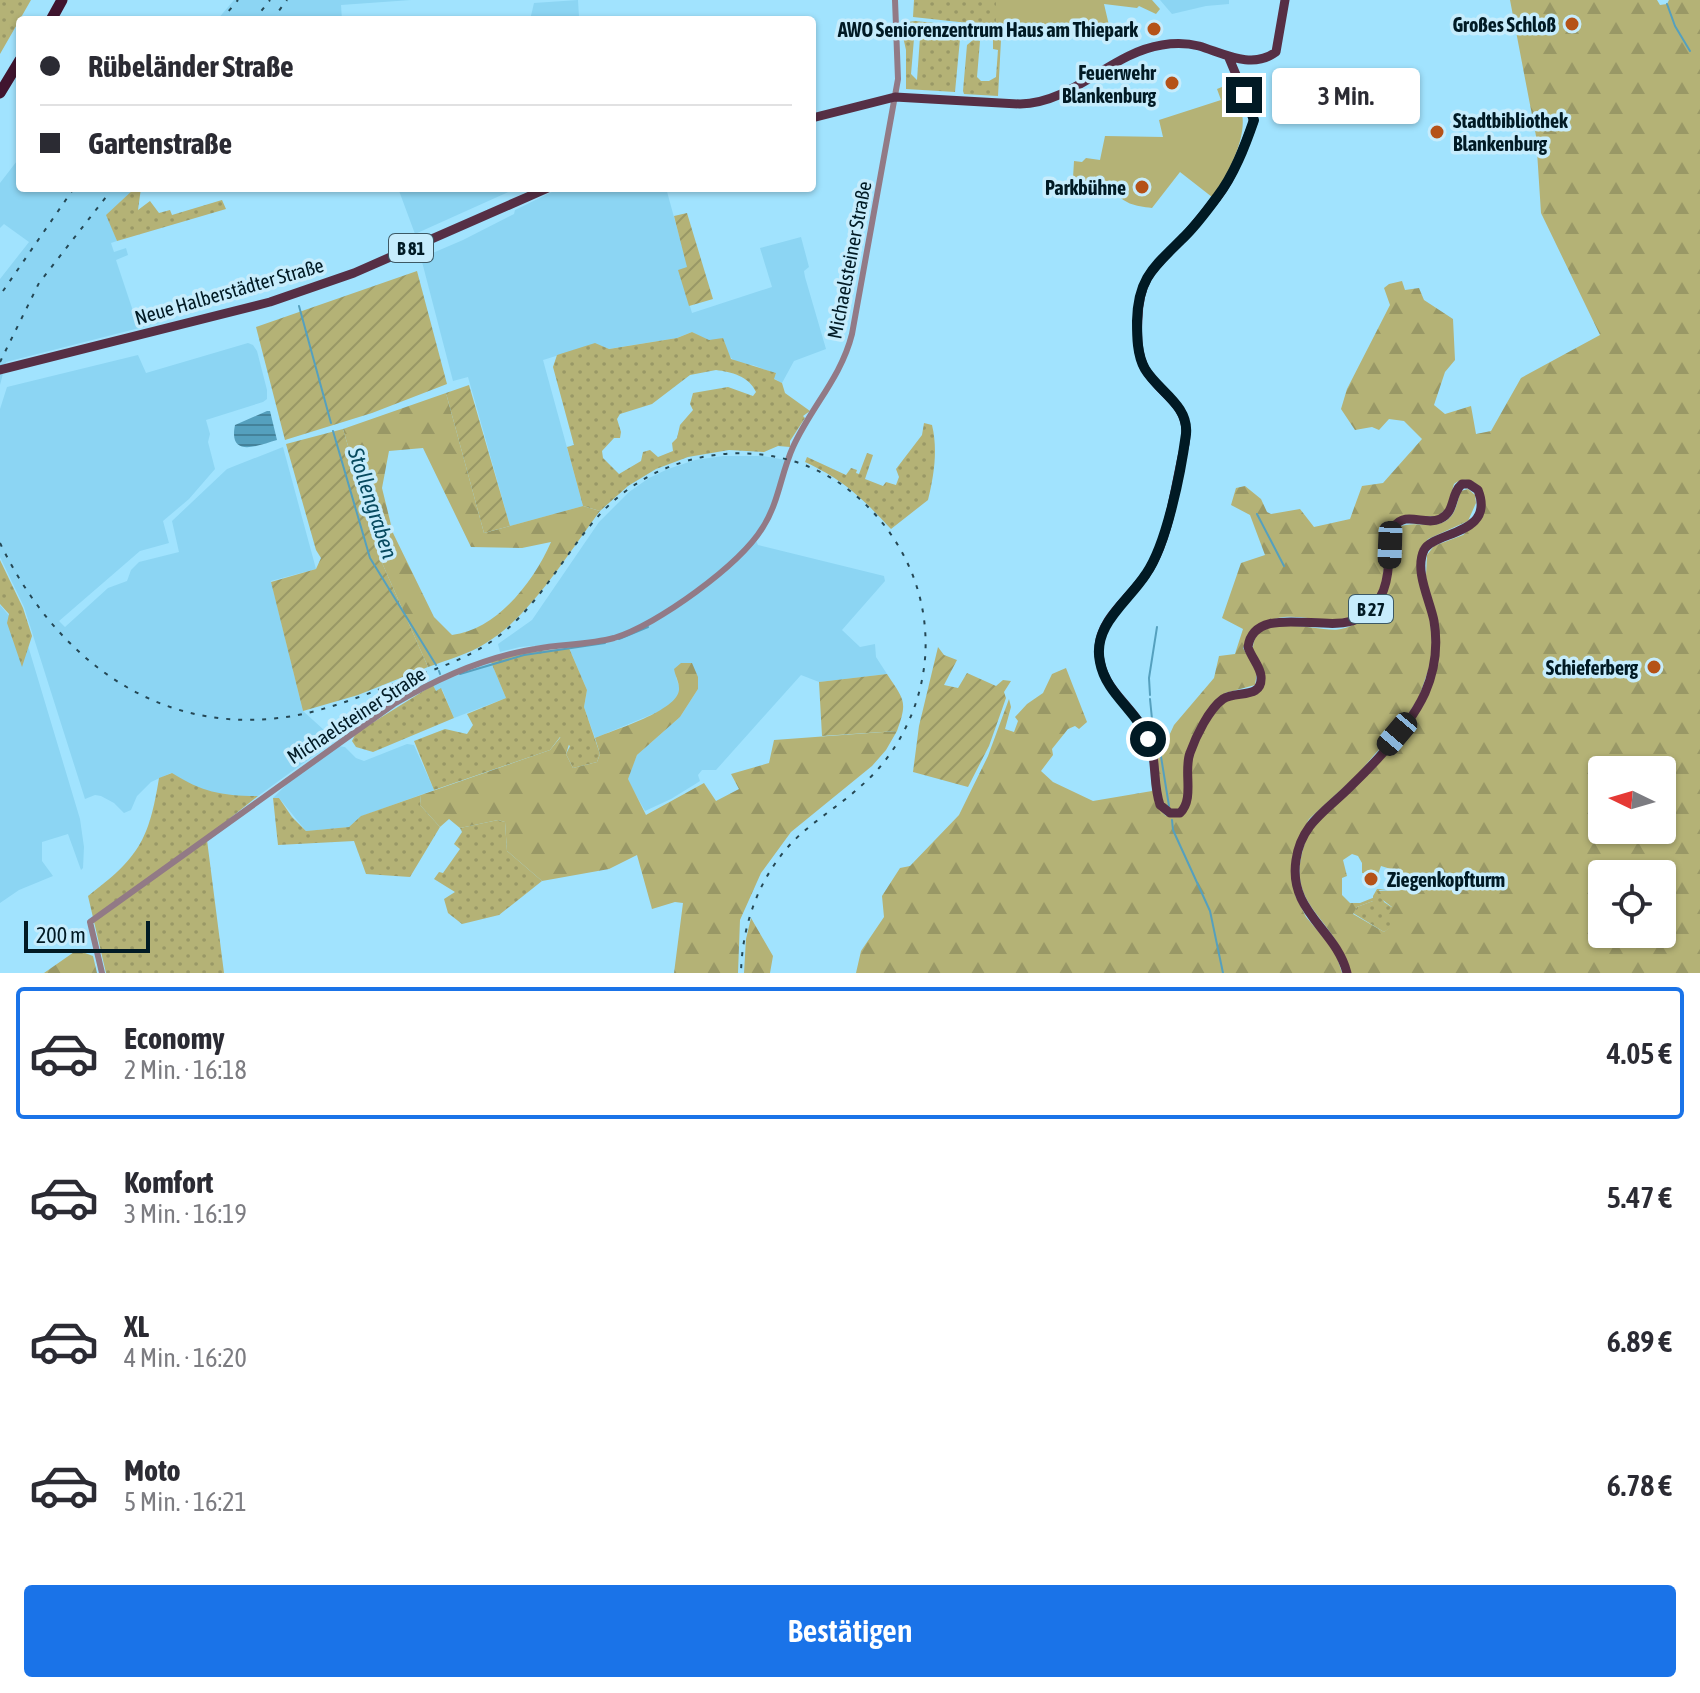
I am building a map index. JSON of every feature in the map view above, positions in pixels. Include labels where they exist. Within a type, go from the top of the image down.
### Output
[{"type":"highway","points":[[0,93],[16,67]]},
{"type":"highway","points":[[0,106],[16,80]]},
{"type":"main road","points":[[816,117],[895,97],[1033,104],[1054,99],[1115,62],[1156,46],[1191,45],[1229,58],[1263,57],[1276,52],[1285,0]]},
{"type":"main road","name":"B 27","points":[[1229,58],[1253,115],[1249,134],[1218,196],[1185,236],[1155,264],[1143,284],[1137,321],[1141,360],[1149,375],[1179,408],[1187,424],[1182,455],[1157,553],[1144,578],[1105,627],[1099,642],[1099,659],[1104,677],[1142,726],[1153,755],[1159,803],[1167,812],[1177,814],[1187,801],[1186,770],[1190,753],[1211,713],[1224,699],[1252,693],[1260,683],[1261,672],[1248,647],[1254,633],[1283,621],[1334,625],[1361,617],[1375,606],[1385,587],[1390,537],[1396,524],[1406,519],[1439,519],[1451,508],[1458,487],[1466,483],[1478,490],[1480,507],[1472,522],[1461,532],[1431,542],[1423,553],[1423,576],[1436,640],[1433,666],[1422,698],[1408,720],[1360,777],[1313,820],[1299,846],[1295,871],[1301,900],[1339,952],[1347,973]]},
{"type":"main road","name":"Neue Halberstädter Straße","points":[[1,370],[284,297],[354,273],[539,192]]},
{"type":"street","name":"Michaelsteiner Straße","points":[[102,973],[90,922],[344,738],[418,689],[504,655],[614,638],[638,628],[668,610],[743,552],[771,513],[793,448],[839,373],[848,350],[859,304],[899,69],[895,0]]},
{"type":"shaded area","points":[[234,0],[411,0],[341,5],[342,16],[220,16]]},
{"type":"shaded area","points":[[578,0],[579,16],[531,16],[534,3]]},
{"type":"shaded area","points":[[1160,0],[1229,0],[1229,4],[1172,14]]},
{"type":"shaded area","points":[[16,162],[16,192],[131,192],[107,215],[117,241],[111,243],[114,252],[126,248],[128,255],[116,260],[134,314],[159,323],[6,362],[0,385],[0,279],[29,242],[4,224],[0,228],[0,183]]},
{"type":"shaded area","points":[[399,192],[508,192],[415,234]]},
{"type":"shaded area","points":[[552,192],[667,192],[688,268],[679,270],[692,313],[772,287],[760,248],[801,237],[809,267],[804,271],[805,277],[826,349],[794,361],[782,383],[773,378],[776,374],[753,365],[739,364],[692,332],[677,338],[608,349],[595,344],[543,360],[583,506],[510,526],[468,377],[453,381],[421,258],[514,214],[515,210]]},
{"type":"shaded area","points":[[248,343],[257,351],[267,399],[206,420],[215,469],[189,499],[163,521],[169,543],[140,551],[59,621],[65,627],[108,588],[127,581],[131,570],[139,562],[179,552],[172,521],[227,469],[283,447],[316,569],[271,581],[303,711],[335,740],[258,796],[228,796],[196,789],[171,773],[151,782],[137,796],[131,810],[124,813],[101,796],[85,799],[24,607],[0,557],[0,409],[7,387],[138,355],[146,373]]},
{"type":"shaded area","points":[[270,411],[277,440],[240,446],[234,436],[235,425]]},
{"type":"shaded area","points":[[763,456],[786,460],[764,522],[754,536],[758,545],[884,576],[885,581],[842,630],[860,647],[875,644],[876,657],[887,674],[819,682],[801,675],[716,770],[702,770],[698,775],[700,781],[645,811],[627,779],[637,755],[680,717],[698,689],[698,677],[676,677],[680,689],[677,699],[665,709],[595,738],[584,707],[587,690],[567,643],[500,652],[498,644],[532,620],[599,522],[629,492],[668,469],[695,460]]},
{"type":"shaded area","points":[[0,605],[17,625],[29,649],[80,819],[84,847],[81,870],[68,834],[42,842],[42,861],[53,876],[19,890],[0,903]]},
{"type":"shaded area","points":[[491,662],[506,698],[454,718],[442,689],[436,691],[433,685]]},
{"type":"shaded area","points":[[407,744],[414,745],[434,790],[362,816],[349,827],[306,831],[279,798],[273,798],[290,781],[338,746],[345,747],[364,761]]},
{"type":"green space","points":[[0,0],[31,0],[22,16],[16,16],[16,26],[0,54]]},
{"type":"green space","points":[[914,0],[996,0],[996,26],[913,17]]},
{"type":"green space","points":[[996,0],[1152,0],[1160,9],[1156,14],[1139,6],[1104,4],[1112,38],[1008,34],[996,26]]},
{"type":"green space","points":[[1510,0],[1657,0],[1660,5],[1667,4],[1669,0],[1700,0],[1700,973],[1350,973],[1342,952],[1303,892],[1300,875],[1302,854],[1311,828],[1410,723],[1435,675],[1427,555],[1434,546],[1463,535],[1477,522],[1482,489],[1472,481],[1461,480],[1454,484],[1447,508],[1438,516],[1397,518],[1386,541],[1381,586],[1367,610],[1343,620],[1280,618],[1250,631],[1243,648],[1257,672],[1255,685],[1225,693],[1184,764],[1184,800],[1178,810],[1167,808],[1162,800],[1149,732],[1160,731],[1163,738],[1168,738],[1174,725],[1214,678],[1219,656],[1235,654],[1243,629],[1222,618],[1241,563],[1265,555],[1250,515],[1231,505],[1236,488],[1245,486],[1261,499],[1271,514],[1300,509],[1314,527],[1350,519],[1362,486],[1383,483],[1422,439],[1404,421],[1389,419],[1379,430],[1372,427],[1355,430],[1341,409],[1347,389],[1390,305],[1384,288],[1402,281],[1405,290],[1419,288],[1424,300],[1453,319],[1455,360],[1445,372],[1434,405],[1445,414],[1471,406],[1476,434],[1491,431],[1521,378],[1600,335],[1541,213],[1536,136]],"holes":[[[1352,854],[1358,856],[1362,863],[1362,873],[1378,874],[1381,866],[1394,870],[1404,883],[1403,890],[1377,891],[1379,897],[1392,907],[1388,914],[1396,922],[1384,932],[1353,914],[1357,907],[1373,901],[1375,897],[1350,903],[1342,895],[1342,878],[1347,876],[1343,860]]]},
{"type":"green space","points":[[915,21],[985,28],[982,33],[976,34],[915,27],[911,74],[917,80],[920,37],[960,39],[955,92],[906,89],[906,50],[900,23]]},
{"type":"green space","points":[[973,40],[980,41],[977,77],[981,81],[989,81],[996,77],[998,50],[993,49],[993,40],[1001,40],[998,96],[964,94],[967,45]]},
{"type":"green space","points":[[1229,84],[1243,117],[1242,129],[1236,154],[1212,197],[1180,172],[1152,208],[1130,203],[1113,189],[1073,178],[1074,161],[1082,162],[1086,158],[1100,160],[1105,136],[1163,137],[1159,120],[1221,100],[1217,89]]},
{"type":"green space","points":[[131,192],[140,192],[138,210],[150,201],[159,213],[170,210],[172,215],[222,200],[226,209],[117,241],[106,215]]},
{"type":"green space","points":[[687,213],[713,299],[689,306],[678,270],[687,267],[674,216]]},
{"type":"green space","points":[[417,271],[447,384],[372,413],[285,440],[256,327]]},
{"type":"green space","points":[[692,332],[709,340],[723,338],[731,359],[776,373],[774,379],[782,383],[785,393],[810,411],[803,416],[805,418],[790,441],[790,447],[778,446],[764,452],[729,450],[688,457],[656,469],[628,486],[600,511],[583,506],[567,447],[574,445],[553,367],[557,355],[595,343],[609,349],[677,338]],"holes":[[[716,370],[744,379],[756,392],[753,396],[728,387],[693,393],[690,404],[693,410],[680,425],[677,438],[672,443],[673,451],[658,457],[650,450],[643,452],[641,461],[619,474],[603,458],[602,451],[614,438],[620,438],[617,419],[620,414],[652,404],[690,375]]]},
{"type":"green space","points":[[469,385],[510,526],[484,533],[446,393]]},
{"type":"green space","points":[[446,393],[484,533],[583,506],[600,511],[548,583],[502,632],[472,650],[428,667],[383,565],[343,429]],"holes":[[[423,448],[471,547],[522,548],[551,542],[535,572],[499,614],[484,624],[452,635],[434,617],[393,533],[382,488],[389,451]]]},
{"type":"green space","points":[[924,423],[932,425],[935,444],[928,500],[891,529],[852,491],[805,462],[807,457],[846,475],[851,468],[859,474],[867,453],[873,455],[865,479],[883,486],[886,482],[896,485],[899,477],[896,469],[922,435]]},
{"type":"green space","points":[[343,429],[383,565],[428,667],[358,695],[303,711],[271,582],[316,569],[321,558],[316,550],[286,444]]},
{"type":"green space","points":[[1468,489],[1475,495],[1476,503],[1468,521],[1428,539],[1420,551],[1433,640],[1430,665],[1419,697],[1405,719],[1357,775],[1309,819],[1295,847],[1295,895],[1306,917],[1335,951],[1342,973],[856,973],[861,951],[884,917],[882,896],[900,868],[910,866],[959,815],[988,756],[1009,699],[1011,707],[1005,729],[1014,732],[1018,721],[1015,717],[1043,693],[1052,674],[1066,668],[1087,722],[1079,729],[1075,726],[1068,729],[1052,749],[1053,755],[1041,771],[1053,782],[1093,801],[1152,791],[1151,770],[1158,808],[1166,816],[1182,815],[1193,756],[1204,727],[1222,704],[1261,689],[1253,652],[1257,636],[1265,629],[1277,626],[1341,629],[1367,617],[1377,605],[1398,528],[1446,521],[1454,512],[1461,491]]},
{"type":"green space","points":[[0,560],[23,608],[32,636],[22,667],[7,623],[9,614],[0,604]]},
{"type":"green space","points":[[938,647],[944,655],[957,660],[944,685],[958,688],[967,673],[996,686],[1003,680],[1011,681],[1004,692],[1006,698],[989,746],[968,787],[913,772],[919,726]]},
{"type":"green space","points":[[569,648],[587,690],[584,707],[600,754],[597,762],[573,768],[566,754],[570,746],[560,737],[550,750],[434,790],[414,741],[445,729],[467,734],[473,725],[467,714],[506,698],[491,662],[522,653]]},
{"type":"green space","points":[[681,663],[692,663],[698,677],[698,689],[680,717],[637,755],[628,779],[646,815],[704,783],[716,801],[739,789],[731,774],[769,763],[774,740],[897,731],[872,766],[791,832],[761,873],[740,920],[738,973],[674,973],[683,903],[675,902],[652,909],[637,855],[609,869],[542,881],[507,851],[505,822],[498,820],[460,828],[449,819],[440,827],[420,805],[421,795],[550,750],[564,733],[571,738],[566,754],[573,768],[597,762],[600,754],[595,738],[658,711],[677,696],[679,686],[674,669]]},
{"type":"green space","points":[[887,674],[902,701],[897,731],[822,736],[819,682]]},
{"type":"green space","points":[[433,685],[436,691],[441,688],[454,718],[373,752],[356,747],[352,741],[356,733]]},
{"type":"green space","points":[[172,773],[213,792],[258,796],[209,835],[207,840],[224,973],[106,973],[88,896],[130,859],[151,818],[159,778]]},
{"type":"green space","points":[[421,795],[420,805],[440,827],[410,877],[366,874],[354,841],[278,845],[273,798],[279,798],[306,831],[349,827],[361,816]]},
{"type":"green space","points":[[498,820],[505,822],[507,851],[542,881],[499,915],[462,924],[448,913],[444,899],[455,892],[434,879],[439,872],[443,873],[460,849],[454,844],[462,832],[460,828]]},
{"type":"green space","points":[[1377,889],[1386,889],[1379,890],[1384,902],[1393,908],[1397,923],[1384,932],[1353,913],[1357,907],[1373,901]]},
{"type":"green space","points":[[751,918],[773,956],[770,973],[744,973]]},
{"type":"green space","points":[[77,950],[93,956],[97,973],[44,973]]},
{"type":"waterway","points":[[1667,4],[1675,26],[1690,51]]},
{"type":"waterway","name":"Stollengraben","points":[[299,306],[331,423]]},
{"type":"waterway","name":"Stollengraben","points":[[333,431],[370,558],[436,665]]},
{"type":"waterway","points":[[1257,514],[1284,566]]},
{"type":"waterway","name":"Stollengraben","points":[[619,639],[648,627]]},
{"type":"waterway","points":[[1150,695],[1149,678],[1157,627]]},
{"type":"waterway","name":"Stollengraben","points":[[460,674],[524,655],[605,643]]},
{"type":"waterway","points":[[1150,699],[1152,719]]},
{"type":"waterway","points":[[1153,723],[1169,806]]},
{"type":"waterway","points":[[1172,820],[1173,830],[1210,911],[1223,973]]},
{"type":"railway","points":[[224,16],[238,0]]},
{"type":"railway","points":[[257,16],[270,0]]},
{"type":"railway","points":[[275,16],[287,0]]},
{"type":"railway","points":[[3,291],[71,192]]},
{"type":"railway","points":[[0,362],[39,283],[110,192]]},
{"type":"railway","points":[[0,543],[22,583],[48,619],[78,651],[111,677],[148,698],[188,712],[232,719],[278,718],[346,701],[442,666],[483,647],[526,610],[603,511],[628,489],[657,472],[720,454],[753,454],[785,459],[816,470],[861,500],[900,549],[910,568],[922,608],[925,629],[923,673],[919,694],[902,735],[877,771],[796,839],[767,876],[748,922],[741,973]]},
{"type":"place","name":"Großes Schloß","points":[[1572,24]]},
{"type":"place","name":"AWO Seniorenzentrum Haus am Thiepark","points":[[1154,29]]},
{"type":"place","name":"Feuerwehr Blankenburg","points":[[1172,83]]},
{"type":"place","name":"Stadtbibliothek Blankenburg","points":[[1437,132]]},
{"type":"place","name":"Parkbühne","points":[[1142,187]]},
{"type":"place","name":"Schieferberg","points":[[1654,667]]},
{"type":"place","name":"Ziegenkopfturm","points":[[1371,879]]},
{"type":"route","points":[[1148,739],[1146,732],[1104,677],[1099,651],[1100,636],[1105,627],[1144,578],[1157,553],[1186,434],[1183,414],[1149,375],[1141,360],[1137,328],[1139,299],[1152,268],[1198,222],[1230,176],[1254,120],[1244,95]]}]
